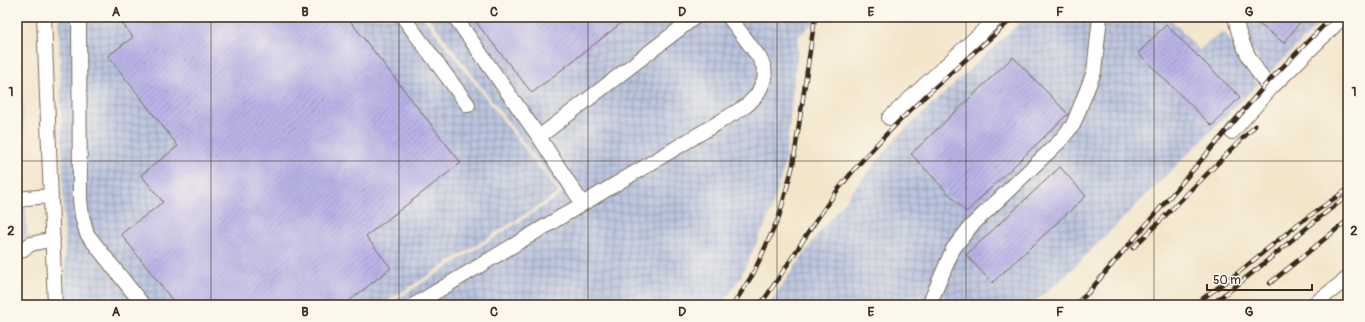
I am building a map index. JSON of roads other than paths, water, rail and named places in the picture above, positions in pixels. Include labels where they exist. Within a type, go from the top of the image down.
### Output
[{"type":"street","points":[[44,17],[55,305]]},
{"type":"street","points":[[78,17],[80,200],[82,216],[88,234],[143,305]]},
{"type":"street","points":[[403,17],[468,105]]},
{"type":"street","points":[[456,17],[582,203]]},
{"type":"street","points":[[538,137],[695,17]]},
{"type":"street","points":[[414,305],[746,106],[757,95],[765,78],[764,67],[759,57],[729,17]]},
{"type":"street","points":[[889,118],[998,17]]},
{"type":"street","points":[[929,305],[954,249],[971,226],[1059,142],[1073,125],[1094,72],[1100,17]]},
{"type":"street","points":[[1235,17],[1241,43],[1248,57],[1266,84],[1271,88]]},
{"type":"street","points":[[1232,132],[1271,88],[1343,17]]},
{"type":"street","points":[[17,202],[26,198],[51,196]]},
{"type":"street","points":[[17,253],[31,244],[52,239]]},
{"type":"street","points":[[1313,305],[1348,278]]},
{"type":"railway","points":[[733,305],[753,274],[779,217],[793,165],[815,17]]},
{"type":"railway","points":[[760,305],[827,205],[856,167],[921,100],[1014,17]]},
{"type":"railway","points":[[1086,295],[1266,84],[1332,17]]},
{"type":"railway","points":[[1133,248],[1255,126]]},
{"type":"railway","points":[[1194,305],[1239,272],[1298,224],[1348,189]]},
{"type":"railway","points":[[1210,305],[1245,279],[1348,196]]},
{"type":"railway","points":[[1270,283],[1348,220]]},
{"type":"railway","points":[[1075,305],[1090,291]]}]
